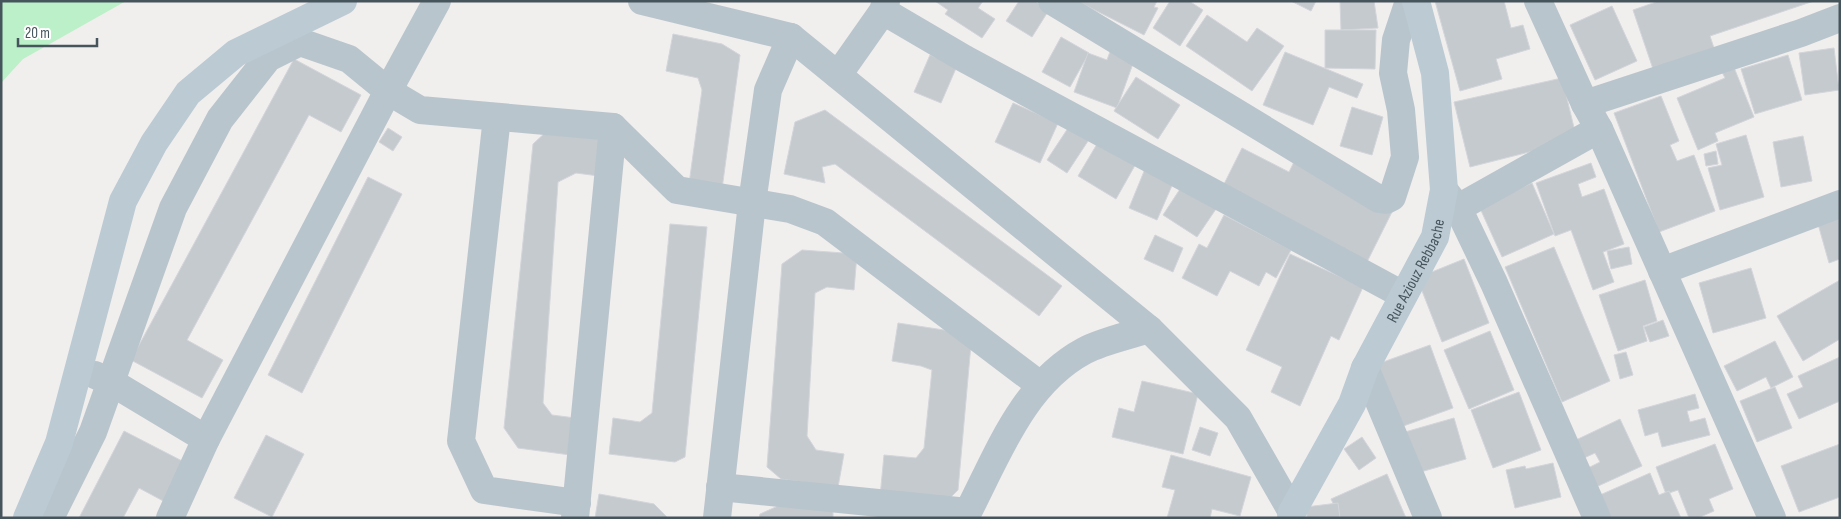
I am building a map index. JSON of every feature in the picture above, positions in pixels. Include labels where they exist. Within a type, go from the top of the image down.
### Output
[{"type":"main road","points":[[27,518],[59,443],[124,201],[154,143],[188,93],[236,53],[343,1]]},
{"type":"main road","name":"Rue Aziouz Rebbache","points":[[1291,515],[1352,404],[1365,368],[1435,237],[1451,199],[1434,72],[1416,1]]},
{"type":"street","points":[[170,518],[206,439],[437,1]]},
{"type":"street","points":[[642,1],[791,37],[1149,328],[1238,418],[1291,515]]},
{"type":"street","points":[[1052,1],[1379,200],[1386,200],[1392,197],[1405,157],[1401,110],[1393,73],[1396,40],[1409,1]]},
{"type":"street","points":[[1538,1],[1585,104],[1599,129],[1772,518]]},
{"type":"street","points":[[838,75],[885,6],[974,63],[1403,295]]},
{"type":"street","points":[[1585,104],[1802,33],[1840,18]]},
{"type":"street","points":[[717,518],[752,203],[768,90],[791,37]]},
{"type":"street","points":[[50,518],[93,432],[173,208],[220,119],[268,58],[300,42],[349,59],[388,91],[420,110],[613,127],[677,190],[790,209],[825,222],[1040,385]]},
{"type":"street","points":[[497,117],[461,440],[484,490],[576,510],[613,127]]},
{"type":"street","points":[[1597,518],[1494,283],[1451,199],[1599,129]]},
{"type":"street","points":[[1662,271],[1840,204]]},
{"type":"street","points":[[720,486],[968,512],[1020,412],[1040,385],[1084,351],[1149,328]]},
{"type":"street","points":[[79,368],[111,382],[206,439]]},
{"type":"street","points":[[1365,368],[1428,518]]},
{"type":"green space","points":[[1,1],[126,1],[23,59],[1,83]]},
{"type":"building","points":[[935,1],[983,1],[978,8],[995,19],[982,38],[945,14],[948,10]]},
{"type":"building","points":[[1019,1],[1035,1],[1049,10],[1032,37],[1006,21]]},
{"type":"building","points":[[1077,1],[1157,1],[1154,7],[1158,8],[1144,35]]},
{"type":"building","points":[[1170,1],[1189,1],[1203,10],[1180,46],[1153,28]]},
{"type":"building","points":[[1291,1],[1316,1],[1311,11]]},
{"type":"building","points":[[1340,1],[1374,1],[1378,28],[1341,30]]},
{"type":"building","points":[[1435,1],[1504,1],[1511,28],[1523,25],[1530,49],[1496,59],[1502,79],[1460,91]]},
{"type":"building","points":[[1659,1],[1814,1],[1710,36],[1714,48],[1653,69],[1633,10]]},
{"type":"building","points":[[1612,6],[1637,61],[1595,80],[1570,25]]},
{"type":"building","points":[[1207,15],[1247,42],[1257,28],[1284,46],[1252,91],[1186,46]]},
{"type":"building","points":[[1325,30],[1376,30],[1375,69],[1325,68]]},
{"type":"building","points":[[673,34],[722,44],[740,55],[722,189],[689,184],[702,90],[698,78],[666,71]]},
{"type":"building","points":[[1061,37],[1089,53],[1070,87],[1042,72]]},
{"type":"building","points":[[1834,48],[1839,90],[1805,95],[1799,53]]},
{"type":"building","points":[[1111,49],[1135,58],[1117,108],[1074,92],[1088,53],[1107,60]]},
{"type":"building","points":[[1285,52],[1363,84],[1357,98],[1329,87],[1313,125],[1263,105]]},
{"type":"building","points":[[930,55],[957,66],[941,103],[914,92]]},
{"type":"building","points":[[1788,55],[1802,100],[1755,114],[1741,69]]},
{"type":"building","points":[[294,59],[361,95],[341,132],[309,115],[187,340],[223,360],[202,398],[131,360]]},
{"type":"building","points":[[1733,65],[1754,117],[1715,133],[1718,141],[1698,150],[1677,98],[1725,78],[1721,70]]},
{"type":"building","points":[[1136,77],[1180,105],[1158,139],[1114,111]]},
{"type":"building","points":[[1562,78],[1577,140],[1470,167],[1454,102]]},
{"type":"building","points":[[1661,96],[1679,141],[1670,145],[1677,161],[1694,155],[1715,211],[1659,232],[1614,113]]},
{"type":"building","points":[[1013,103],[1058,123],[1040,163],[995,142]]},
{"type":"building","points":[[1352,107],[1383,117],[1372,155],[1340,146]]},
{"type":"building","points":[[825,110],[1062,286],[1039,316],[835,164],[822,167],[825,183],[784,174],[795,122]]},
{"type":"building","points":[[1072,122],[1092,135],[1067,173],[1047,160]]},
{"type":"building","points":[[388,128],[402,137],[393,151],[379,142]]},
{"type":"building","points":[[547,131],[605,140],[599,176],[576,173],[558,182],[543,403],[552,415],[583,419],[578,456],[518,448],[504,428],[533,144]]},
{"type":"building","points":[[1746,135],[1764,197],[1720,210],[1708,168],[1722,165],[1716,144]]},
{"type":"building","points":[[1803,136],[1812,181],[1781,187],[1773,142]]},
{"type":"building","points":[[1100,139],[1138,160],[1116,199],[1078,176]]},
{"type":"building","points":[[1242,148],[1289,172],[1296,158],[1392,212],[1367,262],[1223,186]]},
{"type":"building","points":[[1716,151],[1718,164],[1706,166],[1704,154]]},
{"type":"building","points":[[1591,163],[1596,177],[1578,184],[1582,197],[1604,189],[1624,244],[1603,252],[1614,282],[1593,290],[1571,230],[1555,236],[1536,183]]},
{"type":"building","points":[[1145,169],[1174,181],[1157,220],[1129,208]]},
{"type":"building","points":[[368,177],[402,194],[302,393],[268,375]]},
{"type":"building","points":[[1532,183],[1554,234],[1502,257],[1479,206]]},
{"type":"building","points":[[1182,186],[1216,209],[1197,237],[1163,215]]},
{"type":"building","points":[[1840,214],[1840,259],[1829,263],[1818,224]]},
{"type":"building","points":[[1224,215],[1291,250],[1276,278],[1266,272],[1259,286],[1230,271],[1217,296],[1182,278],[1199,244],[1207,248]]},
{"type":"building","points":[[670,224],[707,227],[685,457],[675,462],[609,454],[613,418],[640,422],[652,413]]},
{"type":"building","points":[[1155,235],[1183,248],[1173,272],[1144,259]]},
{"type":"building","points":[[1554,247],[1610,381],[1562,402],[1505,267]]},
{"type":"building","points":[[1629,247],[1632,264],[1611,269],[1607,251]]},
{"type":"building","points":[[802,250],[857,254],[854,290],[827,287],[815,293],[807,436],[816,450],[844,454],[838,487],[781,479],[767,467],[782,264]]},
{"type":"building","points":[[1290,254],[1363,287],[1339,340],[1331,336],[1300,406],[1271,392],[1282,367],[1246,350]]},
{"type":"building","points":[[1464,259],[1489,323],[1442,342],[1417,278]]},
{"type":"building","points":[[1751,268],[1766,318],[1713,333],[1699,283]]},
{"type":"building","points":[[1645,280],[1657,321],[1643,326],[1647,341],[1618,351],[1599,295]]},
{"type":"building","points":[[1840,280],[1840,339],[1803,361],[1777,316]]},
{"type":"building","points":[[1663,320],[1669,336],[1650,342],[1644,327]]},
{"type":"building","points":[[898,323],[957,332],[971,344],[958,490],[944,504],[880,497],[884,455],[916,458],[924,448],[932,370],[892,361]]},
{"type":"building","points":[[1490,331],[1514,390],[1469,409],[1444,350]]},
{"type":"building","points":[[1775,341],[1793,377],[1771,388],[1766,377],[1737,391],[1724,366]]},
{"type":"building","points":[[1430,345],[1453,408],[1398,428],[1375,365]]},
{"type":"building","points":[[1626,352],[1633,375],[1620,379],[1614,355]]},
{"type":"building","points":[[1840,357],[1840,401],[1799,419],[1787,394],[1803,387],[1798,376]]},
{"type":"building","points":[[1142,381],[1198,394],[1183,454],[1112,437],[1119,408],[1134,412]]},
{"type":"building","points":[[1775,387],[1792,428],[1757,442],[1740,401]]},
{"type":"building","points":[[1519,392],[1541,450],[1493,468],[1471,410]]},
{"type":"building","points":[[1695,394],[1699,408],[1687,411],[1690,422],[1705,418],[1710,435],[1662,447],[1658,432],[1645,436],[1638,410]]},
{"type":"building","points":[[1454,418],[1466,459],[1417,473],[1405,432]]},
{"type":"building","points":[[1620,419],[1642,466],[1596,487],[1588,468],[1600,462],[1595,453],[1584,458],[1576,440]]},
{"type":"building","points":[[1200,427],[1218,433],[1210,456],[1192,450]]},
{"type":"building","points":[[124,431],[188,464],[167,503],[139,488],[123,518],[79,518]]},
{"type":"building","points":[[266,435],[304,454],[272,517],[234,498]]},
{"type":"building","points":[[1362,437],[1376,458],[1359,470],[1344,449]]},
{"type":"building","points":[[1715,444],[1733,489],[1709,499],[1714,511],[1698,518],[1689,518],[1678,490],[1666,494],[1656,467]]},
{"type":"building","points":[[1840,444],[1840,497],[1799,512],[1781,466]]},
{"type":"building","points":[[1171,455],[1251,477],[1240,516],[1212,509],[1210,518],[1167,518],[1175,490],[1162,487]]},
{"type":"building","points":[[1553,463],[1561,497],[1515,508],[1506,470],[1525,466],[1526,469]]},
{"type":"building","points":[[1650,473],[1659,495],[1669,491],[1681,518],[1610,518],[1600,495]]},
{"type":"building","points":[[1387,474],[1406,518],[1340,518],[1331,499]]},
{"type":"building","points":[[599,494],[654,504],[668,518],[595,518]]},
{"type":"building","points":[[1338,503],[1340,518],[1307,518],[1306,507]]},
{"type":"building","points":[[778,506],[833,511],[833,518],[759,518],[760,514]]}]
